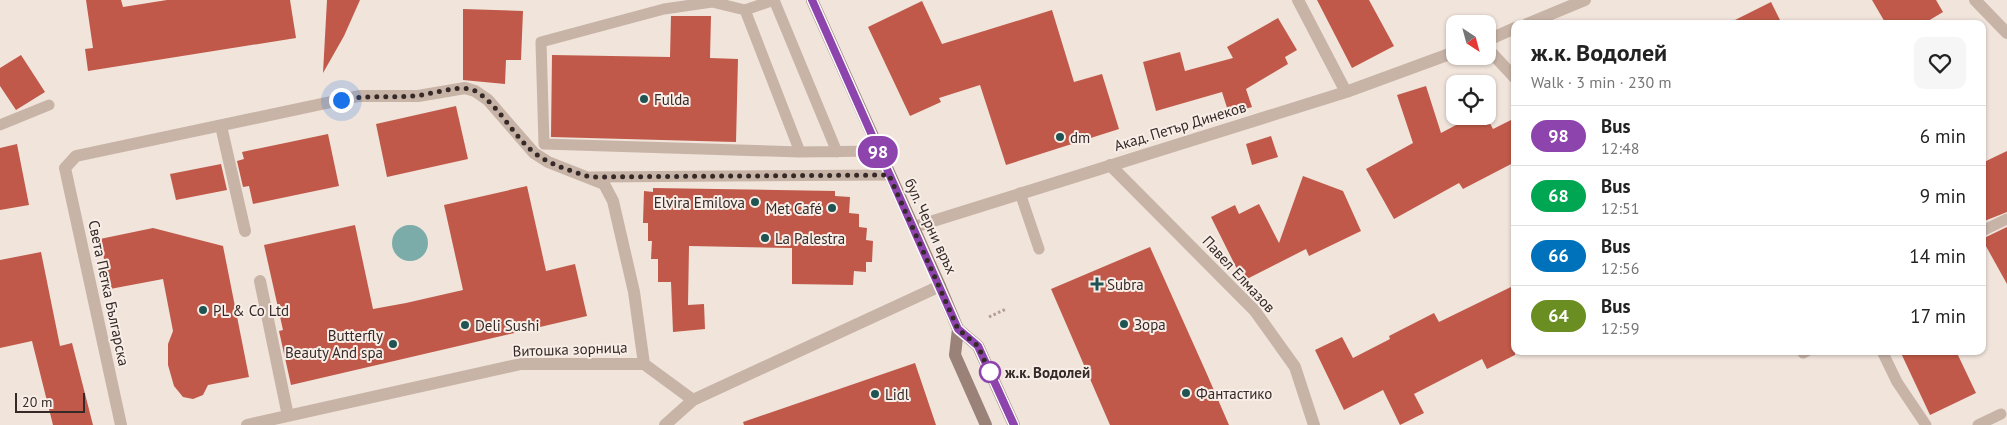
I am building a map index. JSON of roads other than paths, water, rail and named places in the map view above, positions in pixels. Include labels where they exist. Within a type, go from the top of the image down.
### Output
[{"type":"main road","name":"бул. Черни връх","points":[[812,0],[958,329],[978,346],[1014,425]]},
{"type":"main road","name":"бул. Черни връх","points":[[958,329],[955,355],[986,425]]},
{"type":"street","points":[[1298,0],[1346,92]]},
{"type":"street","points":[[1536,20],[1585,0]]},
{"type":"street","points":[[1975,0],[2007,32]]},
{"type":"street","points":[[1496,36],[1511,30]]},
{"type":"street","name":"Акад. Петър Динеков","points":[[914,227],[1346,92],[1446,55]]},
{"type":"street","points":[[1496,58],[1511,74]]},
{"type":"street","points":[[245,231],[221,126],[358,96],[418,96],[465,88],[475,91],[488,100],[534,153],[548,162],[591,178]]},
{"type":"street","name":"Света Петка Българска","points":[[121,425],[65,168],[76,156],[221,126]]},
{"type":"street","name":"Павел Елмазов","points":[[1110,165],[1255,311],[1296,367],[1314,425]]},
{"type":"street","name":"Витошка зорница","points":[[246,425],[521,364],[644,364],[634,292],[613,201],[604,184],[591,178]]},
{"type":"street","points":[[260,281],[288,416]]},
{"type":"street","points":[[665,425],[693,400],[940,286]]},
{"type":"street","points":[[644,364],[693,400]]},
{"type":"lane","points":[[837,152],[774,0],[745,10],[712,2],[664,9],[541,42],[544,144],[800,152],[837,152],[878,151]]},
{"type":"lane","points":[[745,10],[800,152]]},
{"type":"lane","points":[[0,125],[49,105]]},
{"type":"lane","points":[[591,178],[889,175]]},
{"type":"lane","points":[[1020,193],[1039,249]]},
{"type":"lane","points":[[1986,229],[2007,219]]},
{"type":"lane","points":[[1884,355],[1897,382],[1926,425]]},
{"type":"lane","points":[[1978,425],[2001,414]]},
{"type":"water","points":[[410,225],[422,231],[428,243],[422,255],[410,261],[398,255],[392,243],[398,231]]},
{"type":"place","name":"Fulda","points":[[644,99]]},
{"type":"place","name":"dm","points":[[1060,137]]},
{"type":"place","name":"Elvira Emilova","points":[[755,202]]},
{"type":"place","name":"Met Café","points":[[832,208]]},
{"type":"place","name":"La Palestra","points":[[765,238]]},
{"type":"place","name":"Subra","points":[[1097,284]]},
{"type":"place","name":"PL & Co Ltd","points":[[203,310]]},
{"type":"place","name":"Зора","points":[[1124,324]]},
{"type":"place","name":"Deli Sushi","points":[[465,325]]},
{"type":"place","name":"Butterfly Beauty And spa","points":[[393,344]]},
{"type":"place","name":"ж.к. Водолей","points":[[990,372]]},
{"type":"place","name":"Фантастико","points":[[1186,393]]},
{"type":"place","name":"Lidl","points":[[875,394]]}]
